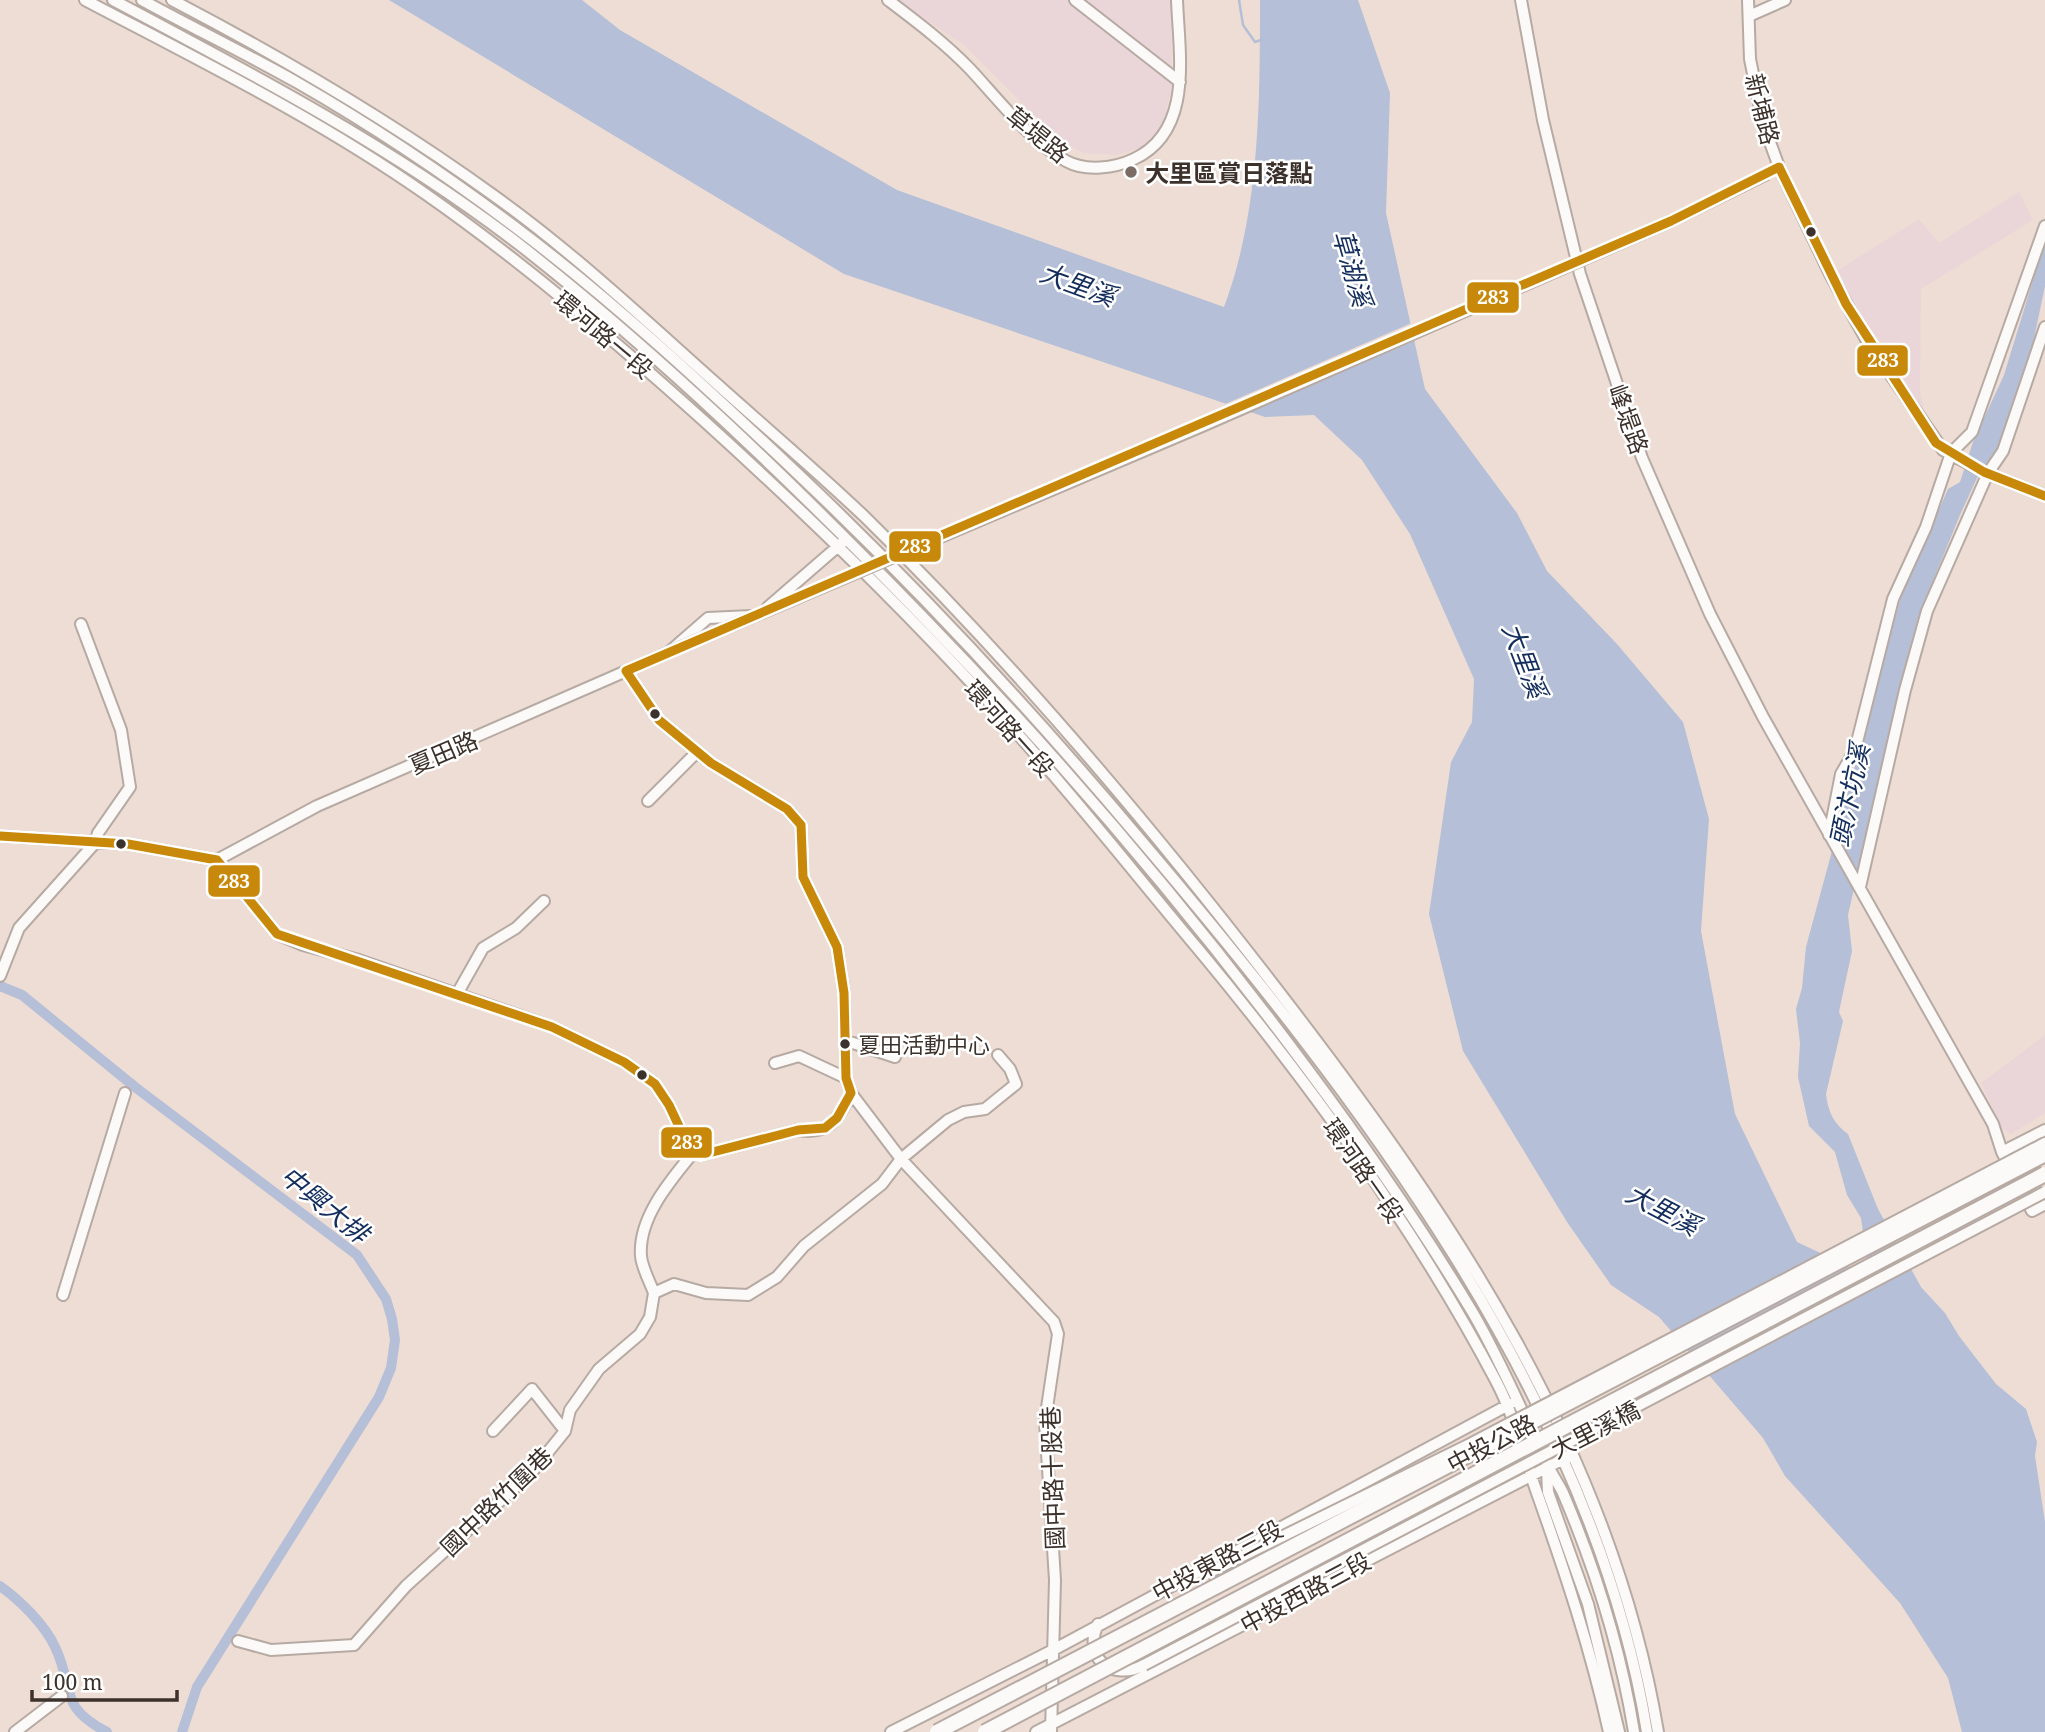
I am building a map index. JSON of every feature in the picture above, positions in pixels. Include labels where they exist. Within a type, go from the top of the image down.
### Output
[{"type":"main road","name":"中投公路","points":[[937,1732],[2045,1154]]},
{"type":"main road","name":"中投公路","points":[[985,1732],[2045,1174]]},
{"type":"street","name":"環河路一段","points":[[85,0],[285,104],[427,195],[517,261],[635,359],[843,542],[1003,718],[1219,974],[1333,1124],[1419,1251],[1481,1354],[1500,1389],[1592,1656],[1609,1732]]},
{"type":"street","name":"環河路一段","points":[[113,0],[289,96],[436,184],[520,245],[640,345],[1002,697],[1093,799],[1252,994],[1345,1120],[1475,1316],[1519,1399],[1547,1466],[1561,1489],[1593,1577],[1627,1690],[1634,1732]]},
{"type":"street","name":"環河路一段","points":[[142,0],[298,83],[400,146],[513,226],[648,336],[856,528],[1077,764],[1286,1017],[1450,1250],[1537,1389],[1618,1609],[1647,1732]]},
{"type":"street","name":"環河路一段","points":[[172,0],[304,73],[497,197],[607,287],[865,518],[981,638],[1107,778],[1245,947],[1364,1103],[1451,1234],[1574,1453],[1614,1558],[1648,1677],[1658,1732]]},
{"type":"street","name":"草堤路","points":[[888,0],[941,41],[1022,125],[1067,162],[1091,167],[1123,163],[1151,149],[1171,123],[1180,82],[1177,0]]},
{"type":"street","points":[[1075,0],[1180,82]]},
{"type":"street","name":"峰堤路","points":[[1521,0],[1543,120],[1580,274],[1642,458],[1710,614],[1829,835]]},
{"type":"street","name":"新埔路","points":[[1748,0],[1755,87],[1763,123],[1779,167],[1835,284],[1867,341],[1936,443],[1986,472]]},
{"type":"street","points":[[1749,16],[1785,0]]},
{"type":"street","name":"夏田路","points":[[217,860],[317,806],[488,733],[519,715],[1212,421],[1671,221],[1779,167]]},
{"type":"street","points":[[2045,226],[1972,432],[1954,455],[1926,527],[1893,599],[1855,750],[1841,774],[1829,835],[1993,1124],[2002,1152],[2032,1211],[2045,1204]]},
{"type":"street","points":[[1860,887],[1905,690],[1927,611],[1986,472],[2003,451],[2045,327]]},
{"type":"street","points":[[1986,472],[2045,496]]},
{"type":"street","points":[[670,651],[708,618],[748,617],[772,605],[843,542],[865,518]]},
{"type":"street","points":[[1,974],[19,929],[95,843],[98,834],[130,787],[121,730],[81,624]]},
{"type":"street","points":[[626,671],[659,720],[697,752],[648,801]]},
{"type":"street","name":"國中路十股巷","points":[[697,752],[787,809],[801,824],[803,877],[837,947],[847,1041],[846,1078],[851,1093],[901,1159],[1054,1322],[1057,1343],[1045,1421],[1055,1580],[1051,1728]]},
{"type":"street","points":[[0,836],[128,844],[217,860],[277,934],[552,1027],[624,1062],[654,1084],[669,1105],[692,1154]]},
{"type":"street","points":[[457,994],[483,948],[516,928],[544,901]]},
{"type":"street","points":[[847,1041],[895,1057]]},
{"type":"street","points":[[851,1093],[830,1127],[814,1133],[798,1130],[743,1146],[692,1154],[663,1188],[642,1241],[641,1259],[654,1293],[674,1284],[706,1293],[748,1295],[777,1277],[804,1246],[882,1184],[901,1159],[948,1120],[964,1112],[985,1110],[1016,1084],[1010,1069],[998,1055]]},
{"type":"street","points":[[775,1063],[799,1056],[846,1078]]},
{"type":"street","points":[[63,1295],[125,1093]]},
{"type":"street","points":[[2002,1152],[2045,1130]]},
{"type":"street","name":"大里溪橋","points":[[1158,1592],[1206,1574],[1472,1443],[2045,1143]]},
{"type":"street","name":"大里溪橋","points":[[1144,1665],[2045,1192]]},
{"type":"street","name":"國中路竹圍巷","points":[[238,1641],[271,1650],[354,1645],[407,1587],[531,1473],[565,1431],[570,1410],[598,1369],[640,1334],[650,1317],[654,1293]]},
{"type":"street","points":[[494,1431],[532,1389],[565,1431]]},
{"type":"street","name":"中投東路三段","points":[[891,1732],[1055,1649],[1537,1389]]},
{"type":"street","name":"中投西路三段","points":[[1036,1732],[1051,1728],[1110,1692],[1574,1453]]},
{"type":"street","name":"環河路一段","points":[[1547,1466],[1548,1492],[1588,1604],[1619,1732]]},
{"type":"street","points":[[1098,1624],[1094,1641],[1097,1654],[1107,1667],[1118,1672],[1129,1672],[1144,1665]]},
{"type":"street","points":[[1110,1692],[1144,1665]]},
{"type":"street","points":[[15,1732],[62,1696]]},
{"type":"shaded area","points":[[897,0],[1171,0],[1172,87],[1164,120],[1156,133],[1140,148],[1117,155],[1083,153],[1057,138],[964,45]]},
{"type":"shaded area","points":[[2019,192],[2033,220],[1921,289],[1920,391],[1924,411],[1862,324],[1834,273],[1919,219],[1939,243]]},
{"type":"shaded area","points":[[2045,1035],[2045,1113],[2011,1134],[2002,1128],[1981,1083]]},
{"type":"water","points":[[389,0],[582,0],[620,30],[897,190],[1224,307],[1245,233],[1256,156],[1260,0],[1358,0],[1390,93],[1386,213],[1425,389],[1517,513],[1547,571],[1617,644],[1683,722],[1709,819],[1701,931],[1735,1114],[1797,1242],[1869,1276],[1861,1218],[1847,1195],[1835,1152],[1809,1126],[1798,1077],[1800,1043],[1796,1009],[1802,988],[1806,947],[1901,596],[1948,489],[1960,482],[1973,442],[2004,375],[2045,241],[2045,286],[2032,348],[2000,446],[1977,478],[1960,515],[1919,615],[1905,665],[1848,915],[1852,951],[1839,1012],[1843,1021],[1826,1094],[1833,1117],[1848,1134],[1878,1209],[1921,1287],[1945,1313],[1996,1384],[2026,1409],[2037,1442],[2035,1456],[2045,1522],[2045,1732],[1962,1732],[1948,1678],[1900,1603],[1785,1476],[1763,1438],[1659,1317],[1611,1285],[1567,1222],[1463,1051],[1429,914],[1451,762],[1472,722],[1474,679],[1410,534],[1362,460],[1314,415],[1265,417],[844,274]]},
{"type":"pier","points":[[1414,322],[1417,339],[1246,413],[1223,405]]},
{"type":"waterway","points":[[1239,0],[1243,25],[1255,42],[1261,40]]},
{"type":"waterway","name":"中興大排","points":[[0,986],[22,995],[135,1087],[357,1255],[386,1299],[392,1319],[395,1340],[391,1368],[379,1397],[197,1687],[182,1732]]},
{"type":"waterway","points":[[0,1586],[16,1598],[51,1639],[61,1661],[70,1695],[81,1714],[107,1732]]},
{"type":"transit line","name":"283","points":[[1779,167],[1846,304],[1936,443],[1984,472],[2045,496]]},
{"type":"transit line","name":"283","points":[[626,671],[1671,221],[1779,167]]},
{"type":"transit line","name":"283","points":[[626,671],[659,720],[711,763],[787,809],[801,825],[803,877],[837,947],[844,993],[846,1078],[851,1093]]},
{"type":"transit line","name":"283","points":[[0,836],[128,844],[217,860],[277,934],[552,1027],[624,1062],[655,1084],[669,1105],[692,1154],[701,1155],[798,1130],[825,1128],[837,1118],[851,1093]]},
{"type":"place","name":"大里區賞日落點","points":[[1131,172]]},
{"type":"place","name":"夏田活動中心","points":[[845,1044]]},
{"type":"water label","name":"草湖溪","points":[[1353,268]]},
{"type":"water label","name":"大里溪","points":[[1078,284]]},
{"type":"water label","name":"大里溪","points":[[1525,660]]},
{"type":"water label","name":"頭汴坑溪","points":[[1849,795]]},
{"type":"water label","name":"大里溪","points":[[1663,1209]]}]
